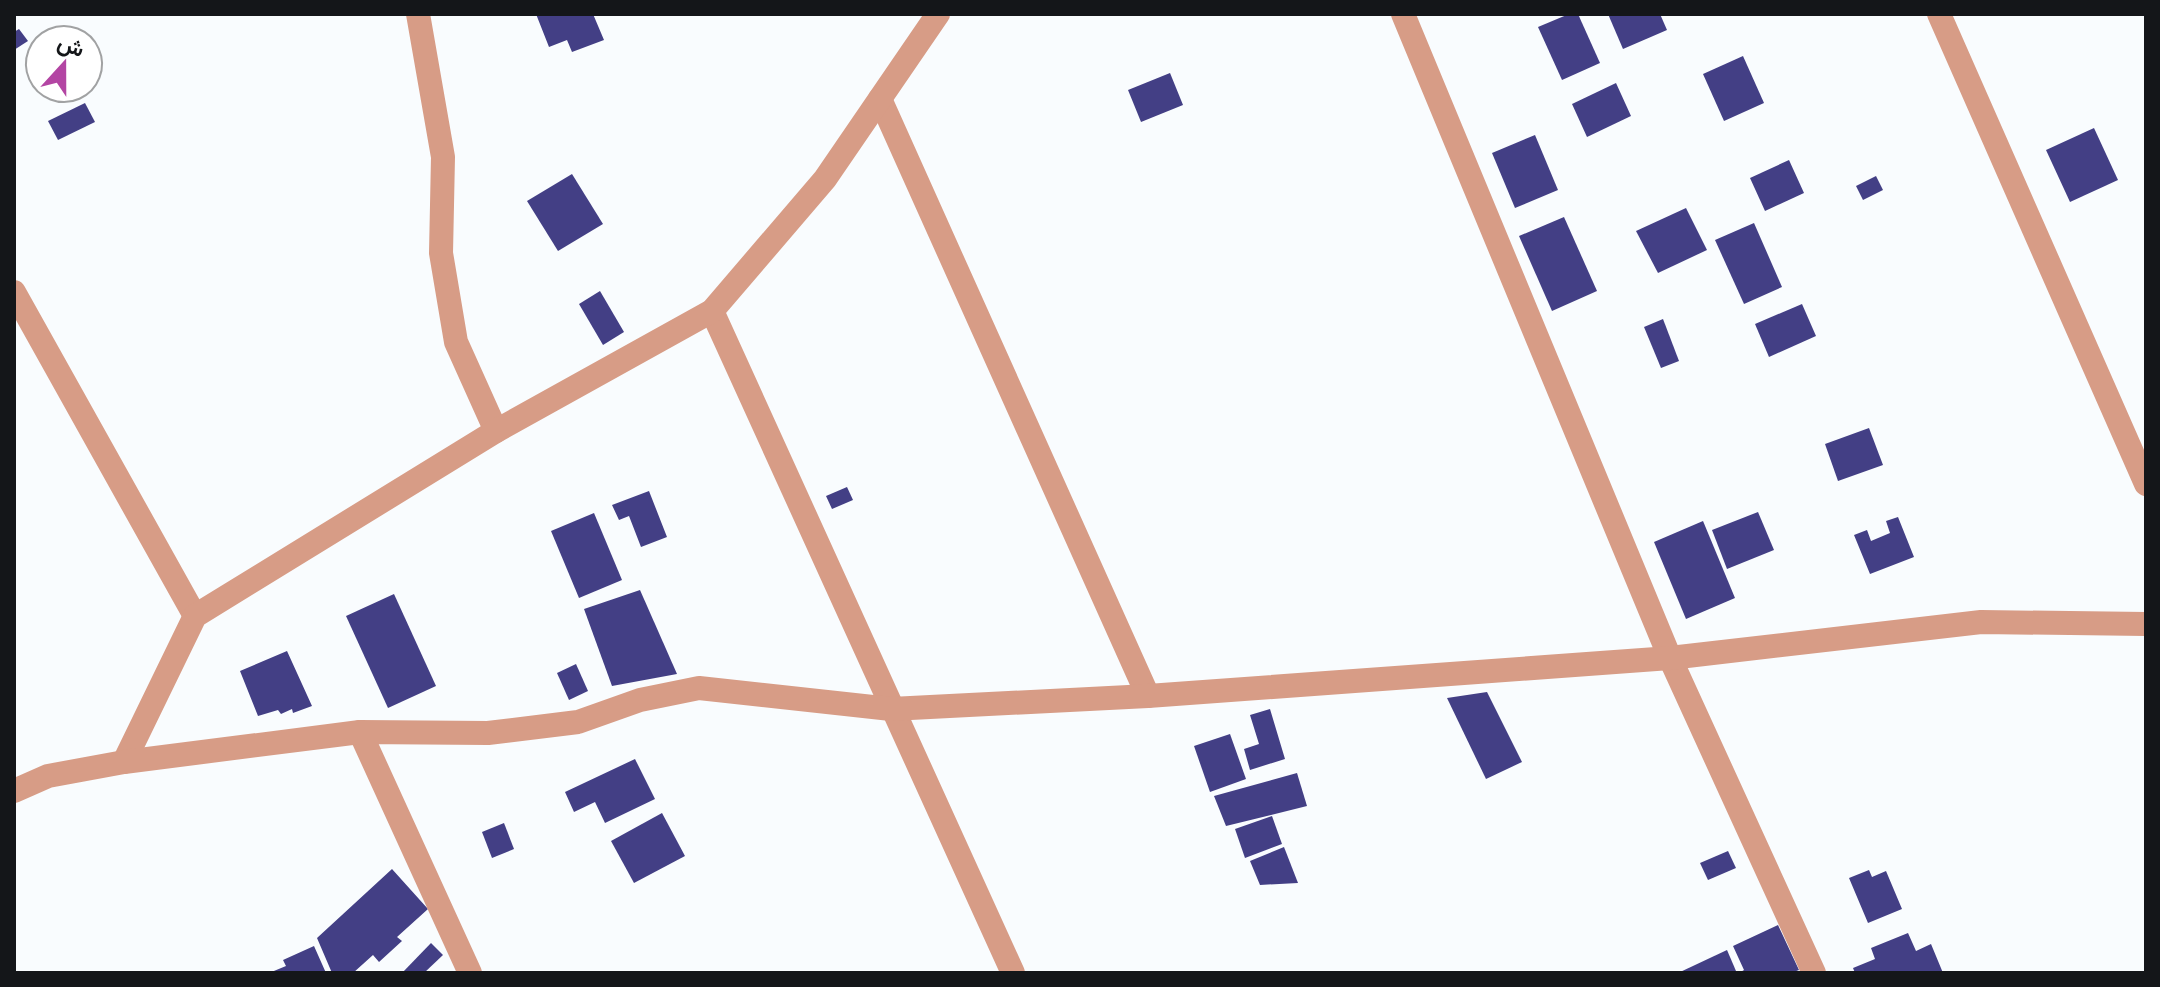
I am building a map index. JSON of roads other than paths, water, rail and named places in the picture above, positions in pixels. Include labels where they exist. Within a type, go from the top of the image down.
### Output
[{"type":"street","points":[[418,14],[443,157],[441,253],[456,342],[496,431]]},
{"type":"street","points":[[124,762],[195,616],[496,431],[712,311],[825,179],[938,14]]},
{"type":"street","points":[[1403,14],[1670,658],[1814,973]]},
{"type":"street","points":[[1939,14],[2146,484]]},
{"type":"street","points":[[880,99],[1148,696]]},
{"type":"street","points":[[14,292],[195,616]]},
{"type":"street","points":[[712,311],[1013,973]]},
{"type":"street","points":[[14,791],[48,776],[124,762],[360,732],[488,733],[578,722],[640,700],[699,688],[891,709],[1148,696],[1670,658],[1981,622],[2146,624]]},
{"type":"street","points":[[360,732],[470,973]]}]
